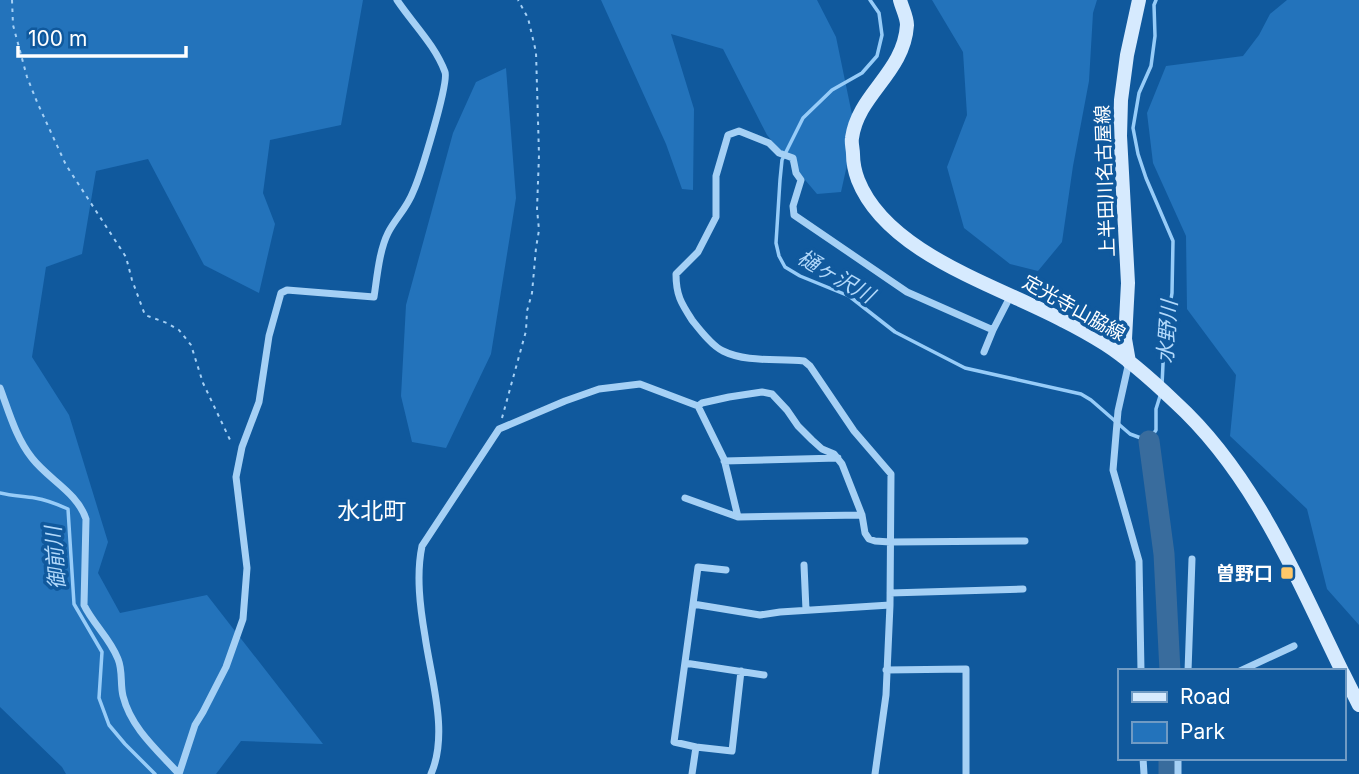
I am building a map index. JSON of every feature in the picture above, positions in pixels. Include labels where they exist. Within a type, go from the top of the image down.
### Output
[{"type":"main road","name":"定光寺山脇線","points":[[900,0],[907,23],[902,51],[872,93],[859,116],[852,139],[853,162],[866,196],[880,215],[903,237],[933,258],[1062,320],[1106,345],[1177,403],[1227,461],[1261,511],[1342,669]]},
{"type":"main road","name":"上半田川名古屋線","points":[[1129,362],[1125,339],[1128,283],[1119,136],[1127,55],[1139,0]]},
{"type":"main road","name":"定光寺山脇線","points":[[1345,676],[1359,705]]},
{"type":"street","points":[[0,388],[21,443],[30,456],[82,506],[86,519],[84,605],[89,616],[109,640],[119,660],[122,695],[136,728],[179,774],[195,725],[226,667],[243,619],[247,568],[236,477],[258,402],[269,336],[281,293],[288,290],[374,297],[387,234],[414,191],[439,107],[446,75],[427,39],[397,0]]},
{"type":"street","points":[[875,774],[886,695],[891,474],[855,431],[810,366],[804,361],[753,359],[721,351],[694,322],[676,290],[676,275],[698,252],[716,218],[716,176],[728,135],[739,131],[769,143],[779,153],[793,158],[796,173],[802,180],[793,206],[794,215],[907,292],[993,330]]},
{"type":"street","points":[[984,352],[1011,295]]},
{"type":"street","points":[[1129,362],[1118,411],[1113,470],[1139,561],[1142,669]]},
{"type":"street","points":[[431,774],[439,731],[418,565],[422,545],[499,429],[599,389],[640,384],[698,406],[724,461],[738,517]]},
{"type":"street","points":[[698,406],[729,397],[772,394],[812,440],[838,458],[851,484],[869,539],[1026,541]]},
{"type":"street","points":[[724,461],[838,458]]},
{"type":"street","points":[[685,498],[738,517],[862,515]]},
{"type":"street","points":[[1188,669],[1192,559]]},
{"type":"street","points":[[804,565],[806,610]]},
{"type":"street","points":[[726,570],[698,566],[674,742],[732,751],[741,671]]},
{"type":"street","points":[[890,593],[1023,589]]},
{"type":"street","points":[[693,604],[760,615],[890,605]]},
{"type":"street","points":[[1244,669],[1294,646]]},
{"type":"street","points":[[685,663],[764,675]]},
{"type":"street","points":[[886,670],[966,668],[966,774]]},
{"type":"street","points":[[692,774],[696,747]]},
{"type":"path","points":[[12,0],[13,25],[27,77],[65,166],[126,257],[145,315],[179,330],[191,345],[203,383],[239,460]]},
{"type":"path","points":[[499,429],[526,331],[539,230],[536,52],[528,18],[518,0]]},
{"type":"green space","points":[[0,0],[363,0],[341,125],[270,140],[263,193],[275,224],[259,293],[204,265],[148,159],[96,171],[82,254],[46,267],[32,357],[69,415],[108,542],[98,573],[120,613],[207,595],[323,744],[241,741],[216,774],[66,774],[0,707]]},
{"type":"green space","points":[[601,0],[817,0],[836,37],[855,129],[841,192],[817,194],[767,135],[723,49],[671,34],[694,109],[693,190],[682,189],[666,144]]},
{"type":"green space","points":[[932,0],[1097,0],[1093,13],[1089,81],[1062,242],[1038,271],[1010,264],[964,228],[947,167],[967,115],[963,52]]},
{"type":"green space","points":[[1287,0],[1359,0],[1359,625],[1327,589],[1307,509],[1230,436],[1236,375],[1187,309],[1186,236],[1153,163],[1147,113],[1166,66],[1243,56],[1259,35],[1270,14]]},
{"type":"green space","points":[[506,68],[516,198],[491,354],[446,448],[412,442],[401,396],[406,305],[453,133],[476,82]]},
{"type":"waterway","name":"樋ヶ沢川","points":[[870,0],[879,13],[882,35],[877,56],[862,73],[832,90],[803,118],[782,160],[776,243],[785,267],[849,296],[895,332],[965,368],[1081,394],[1130,434],[1149,441],[1156,430],[1156,409],[1161,393]]},
{"type":"waterway","name":"水野川","points":[[1156,0],[1151,66],[1139,93],[1133,128],[1146,178],[1173,241],[1172,293],[1164,343],[1162,385]]},
{"type":"waterway","name":"水野川","points":[[1149,441],[1164,554],[1170,669]]},
{"type":"waterway","name":"御前川","points":[[0,493],[52,502],[68,509],[74,604],[102,652],[99,698],[109,725],[155,774]]},
{"type":"waterway","name":"水野川","points":[[1169,760],[1169,774]]},
{"type":"place","name":"曽野口","points":[[1287,573]]},
{"type":"district","name":"水北町","points":[[372,511]]}]
